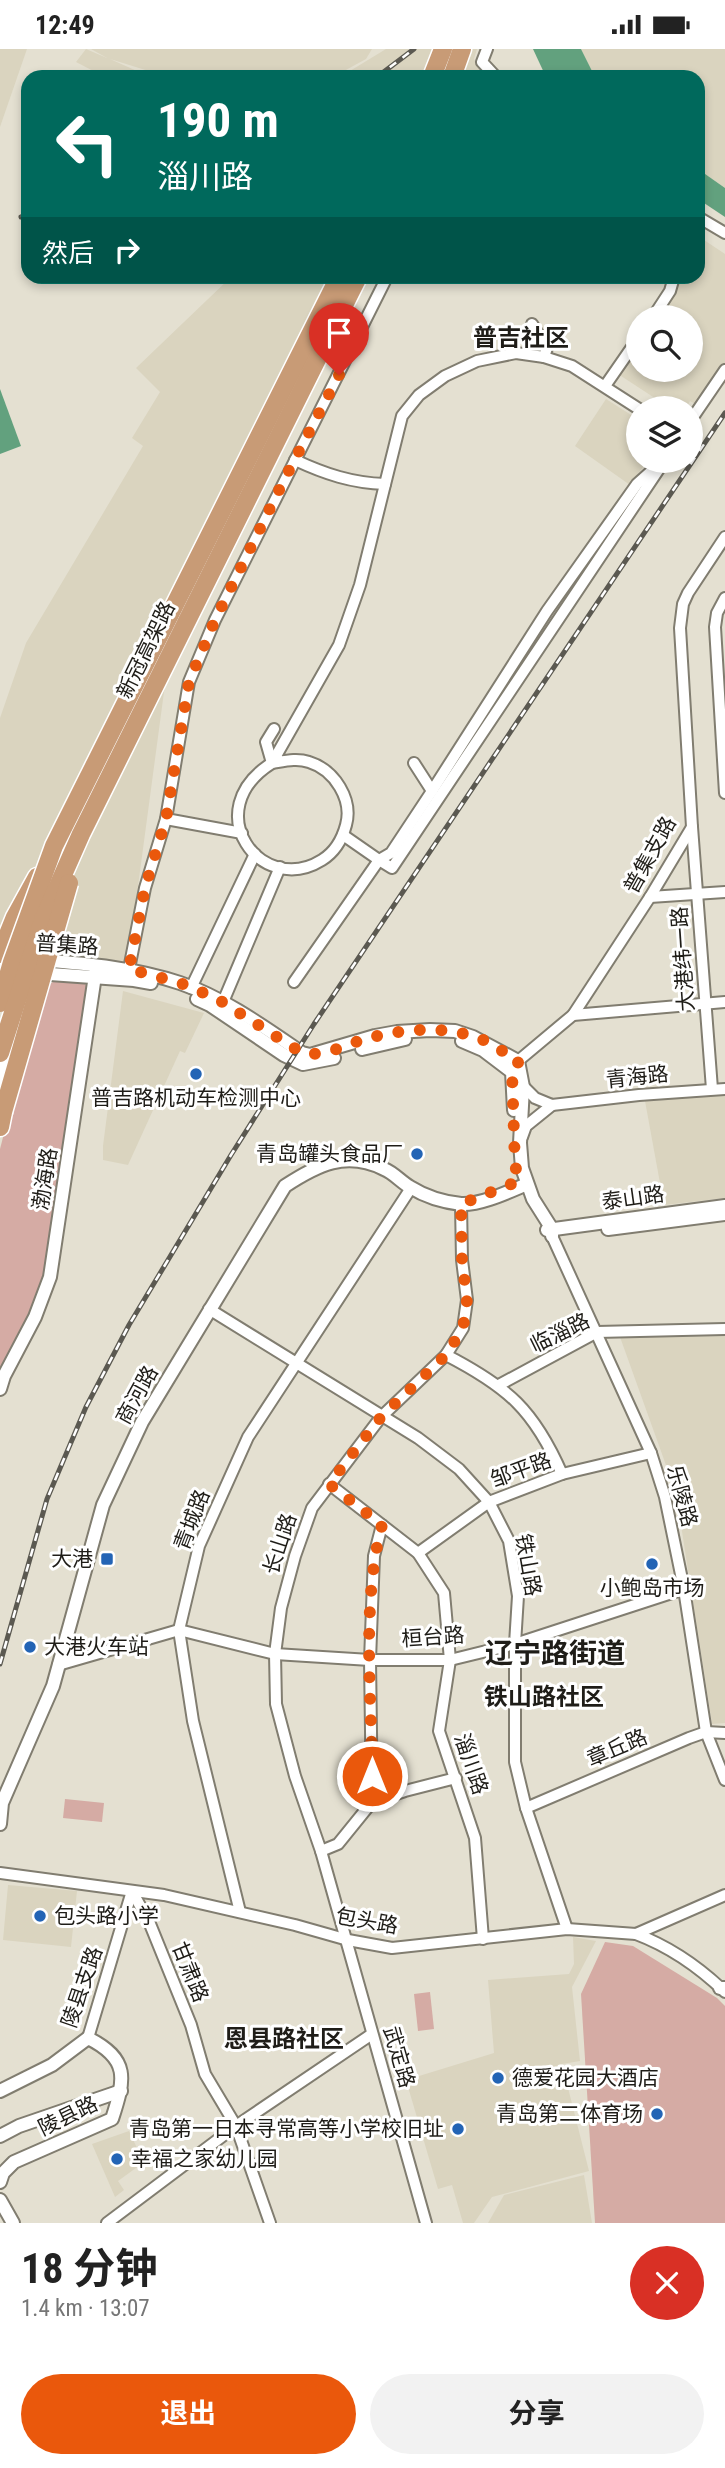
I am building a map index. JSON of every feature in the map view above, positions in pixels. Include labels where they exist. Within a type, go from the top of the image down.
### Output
[{"type":"highway","points":[[435,70],[443,49]]},
{"type":"highway","points":[[455,70],[462,49]]},
{"type":"highway","name":"新冠高架路","points":[[0,1003],[54,846],[335,284]]},
{"type":"highway","name":"新冠高架路","points":[[0,1053],[43,920],[81,834],[355,284]]},
{"type":"highway","points":[[2,1120],[15,1065],[44,974],[81,834]]},
{"type":"highway","points":[[0,954],[15,918],[54,846]]},
{"type":"main road","points":[[0,1084],[19,1017],[38,967]]},
{"type":"street","points":[[487,49],[482,62],[489,70]]},
{"type":"street","points":[[705,221],[725,233]]},
{"type":"street","points":[[129,969],[145,888],[166,819],[189,682],[215,620],[383,284]]},
{"type":"street","points":[[661,305],[672,284]]},
{"type":"street","points":[[532,324],[547,348],[544,357]]},
{"type":"street","points":[[272,763],[339,645],[360,585],[402,416],[419,395],[446,376],[477,361],[516,353],[544,357],[572,366],[626,400]]},
{"type":"street","points":[[605,386],[626,356]]},
{"type":"street","points":[[703,402],[725,370]]},
{"type":"street","points":[[295,460],[328,475],[363,484],[385,484]]},
{"type":"street","points":[[294,982],[379,860],[391,853],[547,611],[637,484],[649,473]]},
{"type":"street","points":[[343,835],[392,868],[655,473]]},
{"type":"street","name":"普集支路","points":[[515,1067],[573,1015],[692,827],[680,628],[683,604],[688,593],[725,537]]},
{"type":"street","points":[[725,598],[715,627],[725,793]]},
{"type":"street","points":[[272,763],[266,741],[274,729]]},
{"type":"street","points":[[291,759],[310,762],[327,771],[340,785],[347,803],[347,822],[343,835],[330,855],[313,865],[294,869],[280,867],[255,854],[246,843],[239,826],[238,807],[244,789],[256,773],[272,763],[291,759]]},
{"type":"street","points":[[414,763],[432,791]]},
{"type":"street","points":[[166,819],[242,833]]},
{"type":"street","name":"大港纬一路","points":[[692,827],[712,1089]]},
{"type":"street","points":[[191,988],[255,854]]},
{"type":"street","points":[[222,1002],[280,867]]},
{"type":"street","points":[[650,897],[725,893]]},
{"type":"street","name":"普集路","points":[[0,964],[96,971],[129,969],[191,988],[222,1002],[302,1053],[310,1055],[397,1032],[456,1031],[473,1037],[515,1067]]},
{"type":"street","name":"普集路","points":[[96,971],[181,992],[210,1005],[284,1055],[303,1064],[313,1064],[372,1045],[402,1039],[451,1039],[469,1043],[515,1067]]},
{"type":"street","name":"渤海路","points":[[0,1389],[35,1317],[50,1277],[96,971]]},
{"type":"street","points":[[573,1015],[725,1002]]},
{"type":"street","name":"乐陵路","points":[[515,1067],[523,1087],[520,1143],[527,1202],[550,1231]]},
{"type":"street","name":"乐陵路","points":[[515,1067],[515,1165],[550,1231],[651,1454],[665,1497],[684,1589],[706,1732],[725,1780]]},
{"type":"street","points":[[520,1143],[526,1126],[552,1105],[535,1098],[523,1087]]},
{"type":"street","name":"青海路","points":[[552,1105],[725,1089]]},
{"type":"street","name":"商河路","points":[[0,1824],[2,1803],[53,1686],[103,1505],[142,1422],[285,1186],[314,1167],[353,1159],[384,1169],[411,1188],[433,1199],[461,1204],[474,1203],[523,1182]]},
{"type":"street","points":[[461,1204],[523,1182]]},
{"type":"street","name":"青城路","points":[[240,1912],[193,1721],[179,1630],[199,1546],[248,1437],[411,1188]]},
{"type":"street","points":[[501,1193],[521,1196],[527,1202]]},
{"type":"street","name":"长山路","points":[[348,1940],[295,1776],[276,1704],[275,1654],[281,1608],[312,1508],[381,1417],[446,1355],[463,1328],[467,1300],[462,1260],[461,1204]]},
{"type":"street","name":"泰山路","points":[[550,1231],[725,1206]]},
{"type":"street","name":"泰山路","points":[[550,1231],[725,1214]]},
{"type":"street","name":"铁山路","points":[[209,1309],[418,1438],[459,1469],[489,1502],[509,1541],[518,1596],[514,1644],[515,1762],[526,1808],[567,1929]]},
{"type":"street","name":"临淄路","points":[[499,1385],[597,1332],[725,1329]]},
{"type":"street","points":[[446,1355],[499,1385],[527,1412],[549,1444],[562,1474]]},
{"type":"street","name":"邹平路","points":[[418,1553],[489,1502],[562,1474],[651,1454]]},
{"type":"street","name":"淄川路","points":[[329,1484],[418,1553],[444,1593],[450,1660],[439,1731],[475,1838],[483,1940]]},
{"type":"street","points":[[372,1803],[370,1660],[374,1556],[382,1525]]},
{"type":"street","name":"桓台路","points":[[179,1630],[275,1654],[370,1660],[450,1660],[514,1644],[684,1589]]},
{"type":"street","points":[[58,1665],[179,1630]]},
{"type":"street","name":"章丘路","points":[[526,1808],[706,1732],[725,1733]]},
{"type":"street","points":[[321,1851],[338,1845],[372,1803],[456,1778]]},
{"type":"street","name":"包头路","points":[[0,1873],[164,1895],[348,1940],[392,1948],[567,1929],[636,1934],[725,1895]]},
{"type":"street","name":"陵县支路","points":[[0,2091],[52,2065],[88,2038],[132,1891]]},
{"type":"street","name":"甘肃路","points":[[132,1891],[150,1924],[191,2025],[205,2074],[236,2126],[270,2223]]},
{"type":"street","points":[[636,1934],[666,1948],[724,1989]]},
{"type":"street","name":"武定路","points":[[348,1940],[426,2223]]},
{"type":"street","points":[[107,2223],[236,2126],[372,2033]]},
{"type":"street","name":"陵县路","points":[[0,2182],[3,2173],[14,2162],[112,2119],[121,2091],[122,2075],[117,2059],[102,2045],[88,2038]]},
{"type":"street","points":[[0,2081],[22,2082]]},
{"type":"street","points":[[0,2136],[19,2126],[121,2091]]},
{"type":"street","points":[[0,2200],[13,2223]]},
{"type":"shaded area","points":[[0,49],[27,49],[0,127]]},
{"type":"shaded area","points":[[86,49],[107,58],[91,49],[372,49],[366,59],[346,70],[145,70],[110,59],[135,70],[91,70],[76,62]]},
{"type":"shaded area","points":[[386,49],[477,49],[474,59],[480,70],[352,70]]},
{"type":"shaded area","points":[[533,49],[581,49],[592,70],[543,70]]},
{"type":"shaded area","points":[[581,49],[725,49],[725,188],[705,174],[705,70],[592,70]]},
{"type":"shaded area","points":[[705,174],[725,188],[725,217],[705,204]]},
{"type":"shaded area","points":[[705,241],[725,254],[725,364],[703,396],[652,396],[630,382],[703,382],[703,305],[666,305],[679,284],[705,284]]},
{"type":"shaded area","points":[[224,284],[340,284],[190,593],[164,692],[128,961],[0,954],[0,718],[26,643],[143,446],[132,438],[160,392],[136,368]]},
{"type":"shaded area","points":[[626,363],[626,379],[618,374]]},
{"type":"shaded area","points":[[0,389],[21,446],[0,454]]},
{"type":"shaded area","points":[[606,399],[626,412],[626,473],[639,473],[630,485],[575,446]]},
{"type":"shaded area","points":[[53,982],[84,983],[90,989],[43,1284],[0,1380],[0,1149],[44,988]]},
{"type":"shaded area","points":[[123,991],[204,1013],[185,1053],[180,1051],[128,1165],[103,1160]]},
{"type":"shaded area","points":[[725,1094],[725,1198],[664,1205],[645,1101]]},
{"type":"shaded area","points":[[725,1336],[725,1723],[712,1724],[676,1493],[620,1337]]},
{"type":"shaded area","points":[[65,1799],[104,1803],[102,1822],[63,1818]]},
{"type":"shaded area","name":"包头路小学","points":[[8,1885],[77,1891],[71,1947],[3,1940]]},
{"type":"shaded area","points":[[573,1937],[596,1941],[572,1987],[580,2061],[562,2064],[589,2171],[492,2197],[474,2223],[463,2223],[452,2185],[438,2189],[406,2080],[494,2053],[488,1980],[569,1974],[574,1964]]},
{"type":"shaded area","name":"青岛第二体育场","points":[[605,1942],[633,1946],[717,1998],[725,2006],[725,2223],[595,2223],[581,1994]]},
{"type":"shaded area","points":[[430,1992],[434,2029],[418,2031],[414,1994]]},
{"type":"shaded area","name":"幸福之家幼儿园","points":[[129,2131],[137,2148],[132,2153],[140,2165],[118,2181],[124,2190],[115,2197],[92,2144]]},
{"type":"shaded area","points":[[584,2175],[592,2223],[488,2223],[504,2195]]},
{"type":"railway","points":[[386,70],[414,49]]},
{"type":"railway","points":[[0,1664],[47,1499],[86,1407],[129,1325],[231,1155],[314,1024],[725,413]]},
{"type":"place","name":"普吉路机动车检测中心","points":[[196,1074]]},
{"type":"place","name":"青岛罐头食品厂","points":[[417,1154]]},
{"type":"place","name":"大港","points":[[107,1559]]},
{"type":"place","name":"小鲍岛市场","points":[[652,1564]]},
{"type":"place","name":"大港火车站","points":[[30,1647]]},
{"type":"place","name":"包头路小学","points":[[40,1916]]},
{"type":"place","name":"德爱花园大酒店","points":[[498,2078]]},
{"type":"place","name":"青岛第二体育场","points":[[657,2114]]},
{"type":"place","name":"青岛第一日本寻常高等小学校旧址","points":[[458,2129]]},
{"type":"place","name":"幸福之家幼儿园","points":[[117,2159]]},
{"type":"district","name":"普吉社区","points":[[521,338]]},
{"type":"district","name":"辽宁路街道","points":[[555,1653]]},
{"type":"district","name":"铁山路社区","points":[[544,1697]]},
{"type":"district","name":"恩县路社区","points":[[284,2039]]},
{"type":"route","points":[[339,375],[215,620],[189,682],[166,819],[145,888],[129,969],[180,983],[216,998],[302,1053],[310,1055],[375,1036],[430,1030],[456,1031],[484,1041],[519,1061],[512,1072],[515,1173],[519,1181],[461,1204],[462,1260],[467,1300],[463,1328],[446,1355],[381,1417],[329,1484],[382,1525],[374,1556],[370,1660],[372,1776]]}]
